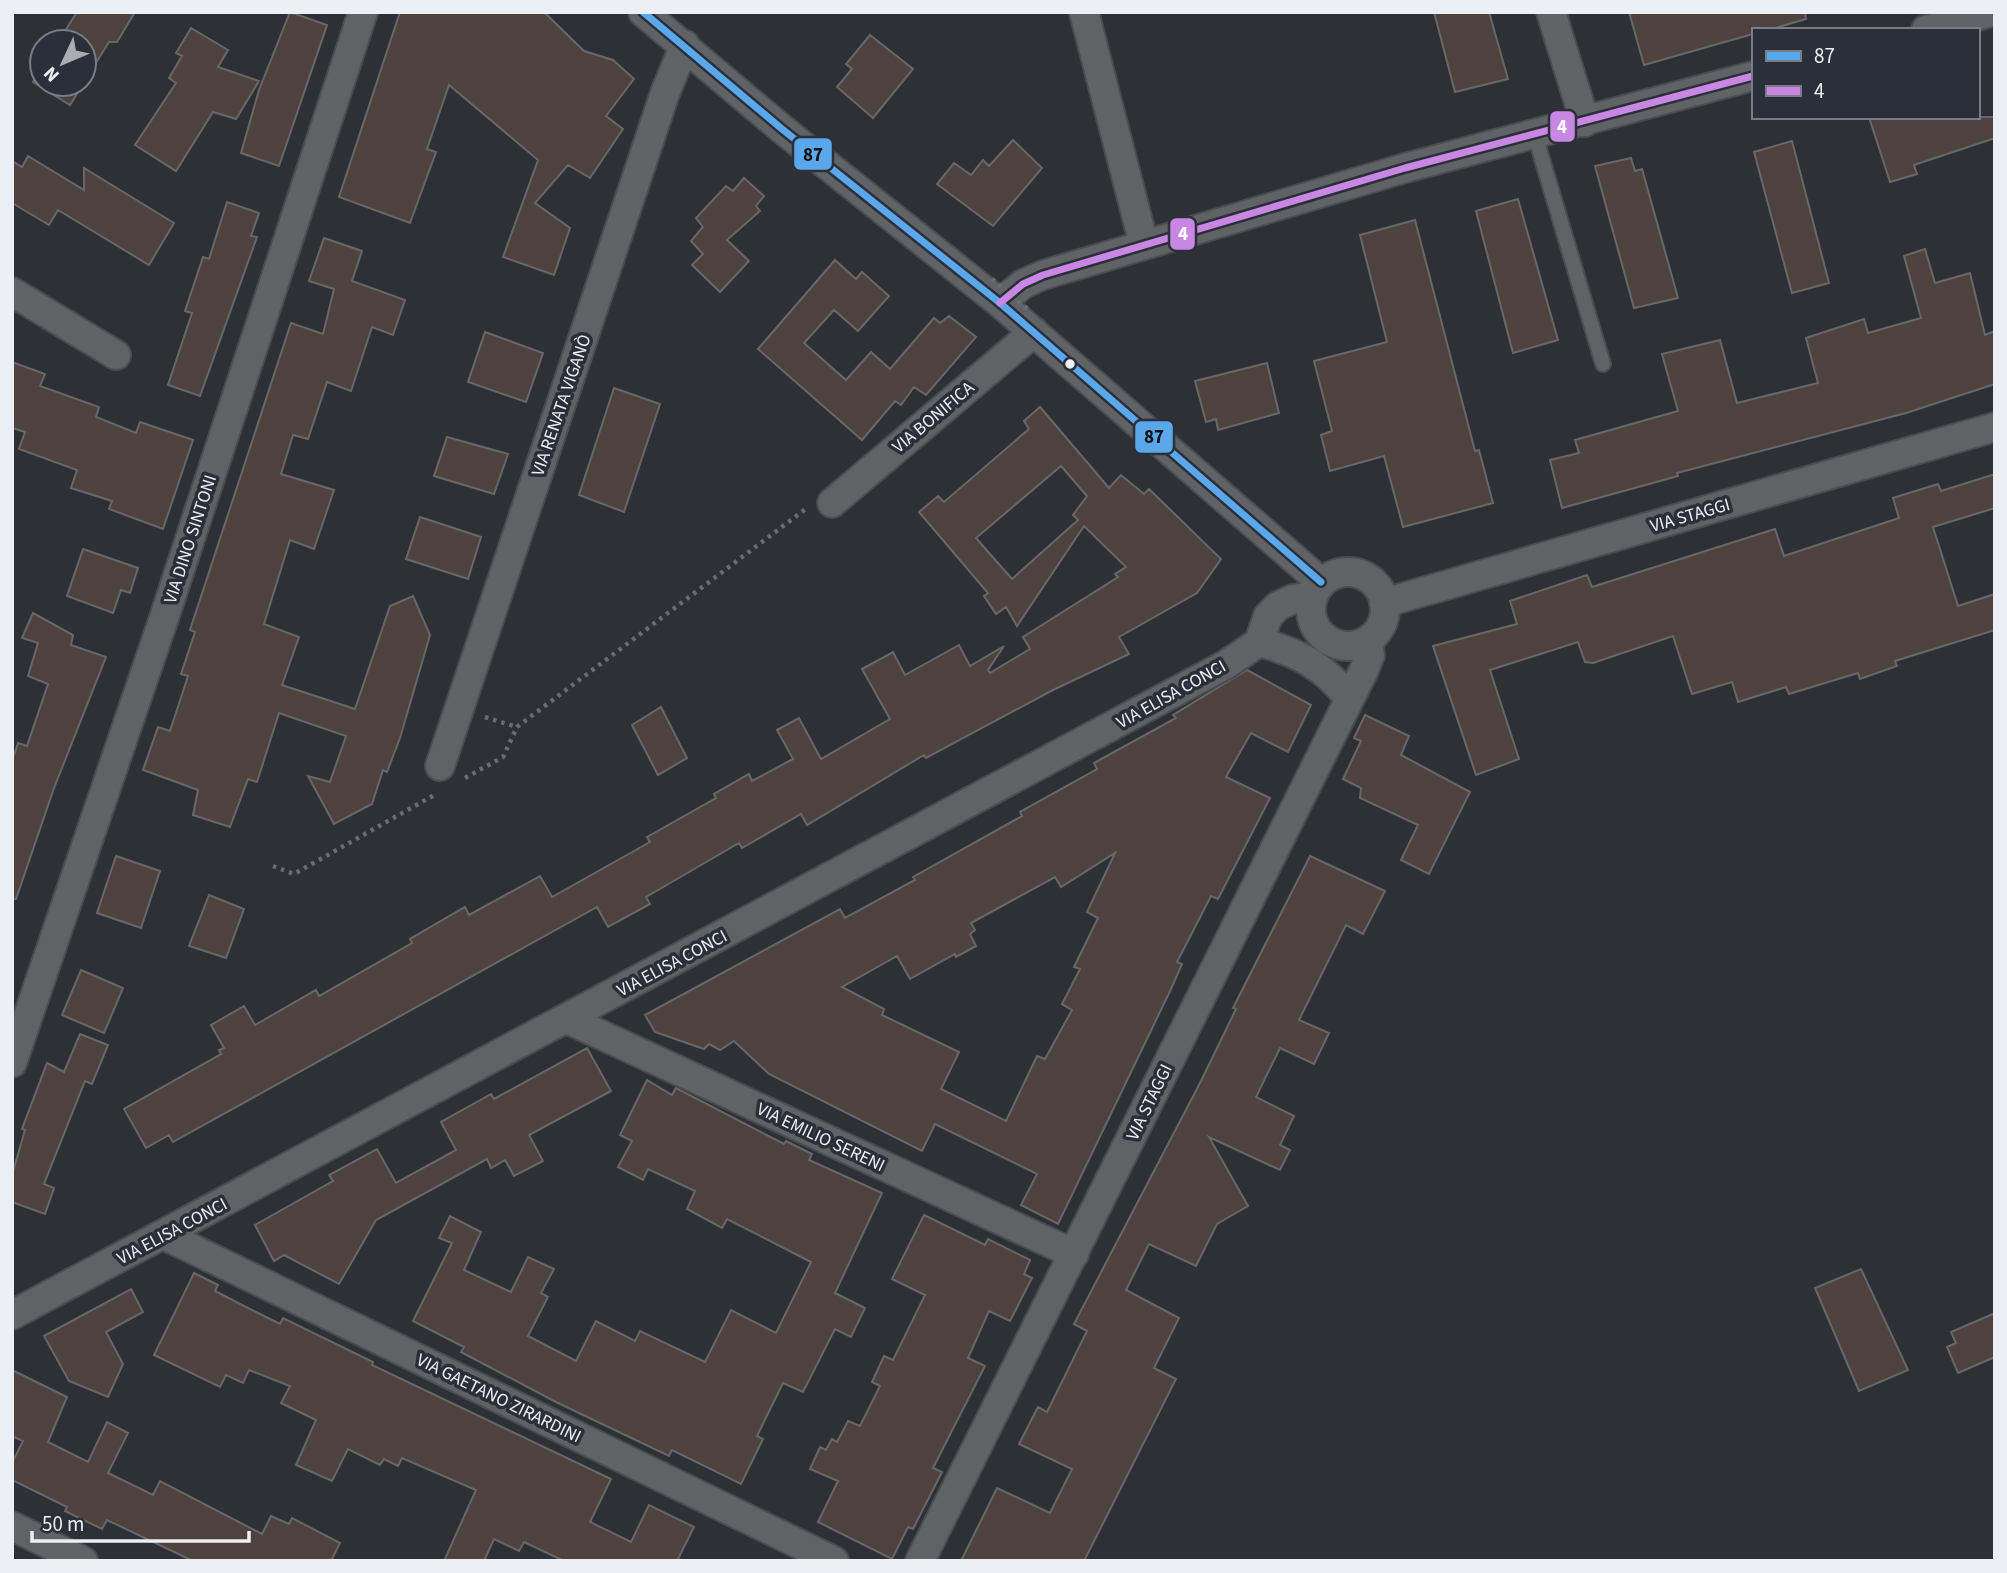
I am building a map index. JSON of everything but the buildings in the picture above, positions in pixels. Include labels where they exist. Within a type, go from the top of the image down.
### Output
[{"type":"street","name":"VIA DINO SINTONI","points":[[12,1063],[165,615],[363,12]]},
{"type":"street","points":[[643,12],[782,129],[996,291],[1317,589]]},
{"type":"street","points":[[1084,12],[1144,245]]},
{"type":"street","points":[[1551,12],[1585,122]]},
{"type":"street","points":[[1933,28],[1991,12]]},
{"type":"street","name":"VIA RENATA VIGANÒ","points":[[447,779],[665,93],[685,45]]},
{"type":"street","points":[[996,291],[1144,245],[1534,132],[1585,122],[1752,76]]},
{"type":"street","points":[[12,292],[116,355]]},
{"type":"street","name":"VIA BONIFICA","points":[[832,503],[1031,321]]},
{"type":"street","name":"VIA STAGGI","points":[[1384,603],[1995,426]]},
{"type":"street","points":[[1317,589],[1313,622],[1329,641],[1354,646],[1367,641],[1381,625],[1384,603],[1381,592],[1365,575],[1342,572],[1317,589],[1278,606],[1268,616],[1259,642],[1307,659],[1332,676],[1348,697]]},
{"type":"street","name":"VIA STAGGI","points":[[920,1561],[1370,655],[1367,641]]},
{"type":"street","name":"VIA ELISA CONCI","points":[[12,1315],[164,1236],[1227,664],[1259,642]]},
{"type":"street","name":"VIA EMILIO SERENI","points":[[567,1019],[1074,1254]]},
{"type":"street","name":"VIA GAETANO ZIRARDINI","points":[[164,1236],[834,1561]]},
{"type":"street","points":[[12,1526],[82,1561]]},
{"type":"lane","points":[[1534,132],[1603,364]]},
{"type":"path","points":[[996,291],[1031,321]]},
{"type":"path","points":[[273,866],[294,874],[447,779],[503,757],[517,727],[818,499],[832,503]]},
{"type":"transit line","name":"87","points":[[643,12],[782,129],[1000,303],[1321,582]]},
{"type":"transit line","name":"4","points":[[1000,303],[1023,284],[1043,275],[1405,168],[1752,76]]}]
